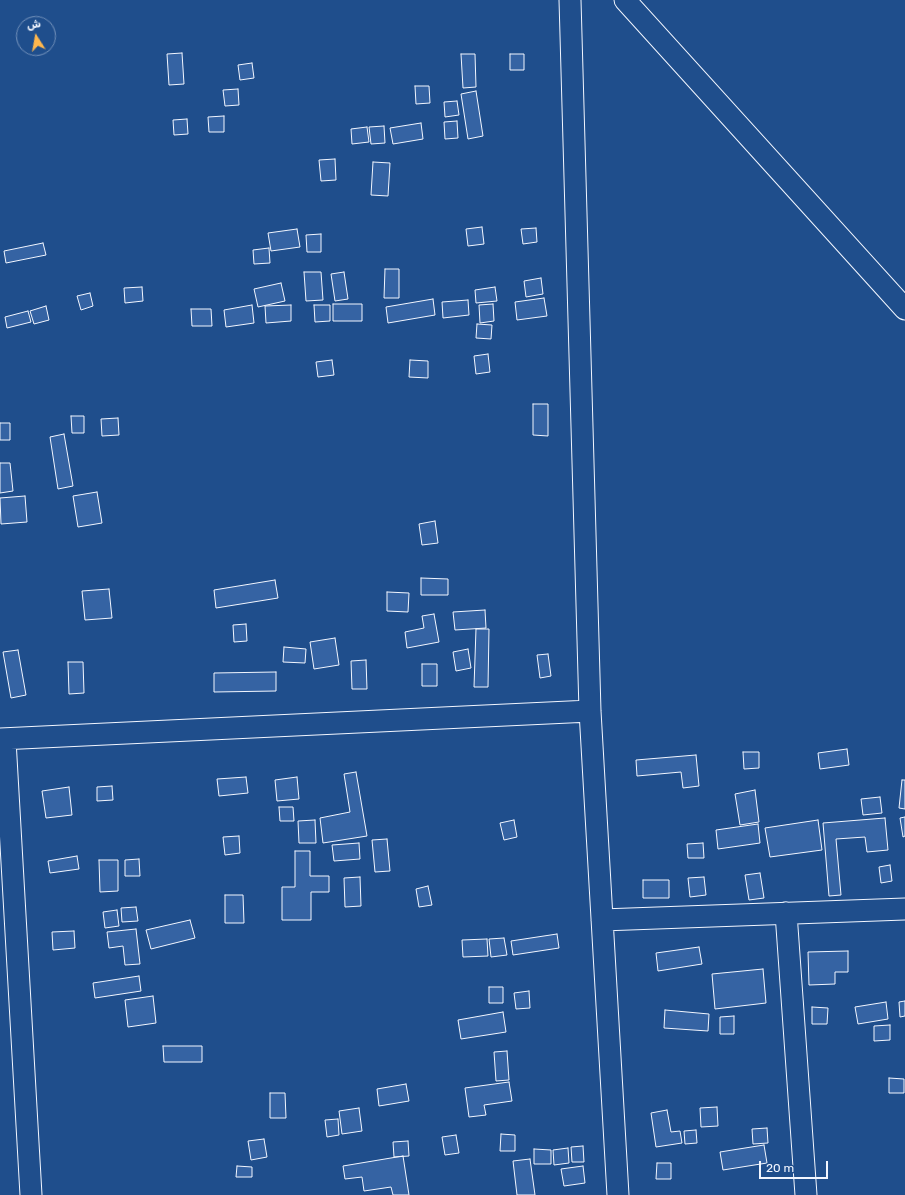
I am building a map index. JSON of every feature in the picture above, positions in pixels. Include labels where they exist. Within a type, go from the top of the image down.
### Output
[{"type":"street","points":[[570,0],[590,711],[618,1195]]},
{"type":"street","points":[[625,0],[905,309]]},
{"type":"street","points":[[31,1195],[2,740],[590,711]]},
{"type":"street","points":[[602,920],[905,909]]},
{"type":"street","points":[[786,913],[806,1195]]},
{"type":"building","points":[[182,53],[184,84],[169,85],[167,54]]},
{"type":"building","points":[[461,54],[475,54],[476,87],[463,88]]},
{"type":"building","points":[[510,54],[524,54],[524,70],[510,70]]},
{"type":"building","points":[[252,63],[254,78],[240,80],[238,65]]},
{"type":"building","points":[[415,86],[429,86],[430,103],[416,104]]},
{"type":"building","points":[[238,89],[239,105],[225,106],[223,90]]},
{"type":"building","points":[[476,91],[483,136],[468,139],[461,94]]},
{"type":"building","points":[[457,101],[459,115],[445,117],[444,102]]},
{"type":"building","points":[[224,116],[224,132],[209,132],[208,117]]},
{"type":"building","points":[[187,119],[188,134],[174,135],[173,120]]},
{"type":"building","points":[[457,121],[458,138],[445,139],[444,122]]},
{"type":"building","points":[[421,123],[423,139],[393,144],[390,128]]},
{"type":"building","points":[[384,126],[385,143],[371,144],[369,127]]},
{"type":"building","points":[[367,127],[369,142],[352,144],[351,129]]},
{"type":"building","points":[[335,159],[336,180],[321,181],[319,160]]},
{"type":"building","points":[[373,162],[390,163],[388,196],[371,195]]},
{"type":"building","points":[[482,227],[484,244],[468,246],[466,229]]},
{"type":"building","points":[[536,228],[537,242],[523,244],[521,229]]},
{"type":"building","points":[[297,229],[300,247],[271,251],[268,233]]},
{"type":"building","points":[[321,234],[321,252],[307,252],[306,235]]},
{"type":"building","points":[[43,243],[46,255],[6,263],[4,251]]},
{"type":"building","points":[[269,248],[270,263],[254,264],[253,250]]},
{"type":"building","points":[[385,269],[399,269],[399,298],[384,298]]},
{"type":"building","points":[[304,272],[321,272],[323,300],[306,301]]},
{"type":"building","points":[[344,272],[348,299],[335,301],[331,274]]},
{"type":"building","points":[[541,278],[543,294],[526,297],[524,281]]},
{"type":"building","points":[[281,283],[285,301],[258,307],[254,289]]},
{"type":"building","points":[[142,287],[143,301],[125,303],[124,288]]},
{"type":"building","points":[[495,287],[497,301],[476,303],[475,290]]},
{"type":"building","points":[[90,293],[93,306],[81,310],[77,296]]},
{"type":"building","points":[[544,298],[547,316],[517,320],[515,302]]},
{"type":"building","points":[[433,299],[435,315],[388,323],[386,307]]},
{"type":"building","points":[[468,300],[469,315],[443,318],[442,302]]},
{"type":"building","points":[[333,304],[362,304],[362,321],[333,321]]},
{"type":"building","points":[[493,304],[494,321],[480,323],[479,305]]},
{"type":"building","points":[[252,305],[254,323],[226,327],[224,310]]},
{"type":"building","points":[[291,305],[291,321],[266,323],[265,306]]},
{"type":"building","points":[[314,305],[330,305],[330,321],[315,322]]},
{"type":"building","points":[[46,306],[49,320],[34,324],[30,311]]},
{"type":"building","points":[[191,309],[211,309],[212,326],[192,326]]},
{"type":"building","points":[[28,311],[31,322],[7,328],[5,317]]},
{"type":"building","points":[[477,324],[492,325],[491,339],[476,338]]},
{"type":"building","points":[[488,354],[490,372],[476,374],[474,356]]},
{"type":"building","points":[[332,360],[334,375],[318,377],[316,362]]},
{"type":"building","points":[[410,360],[428,361],[428,378],[409,377]]},
{"type":"building","points":[[533,404],[548,404],[548,436],[533,435]]},
{"type":"building","points":[[71,416],[84,416],[84,433],[72,433]]},
{"type":"building","points":[[118,418],[119,435],[102,436],[101,419]]},
{"type":"building","points":[[0,423],[10,423],[10,440],[0,440]]},
{"type":"building","points":[[64,434],[73,486],[58,489],[50,437]]},
{"type":"building","points":[[0,463],[10,463],[13,491],[0,493]]},
{"type":"building","points":[[97,492],[102,523],[78,527],[73,496]]},
{"type":"building","points":[[25,496],[27,522],[1,524],[0,498]]},
{"type":"building","points":[[435,521],[438,543],[422,545],[419,524]]},
{"type":"building","points":[[421,578],[448,579],[448,595],[421,595]]},
{"type":"building","points":[[275,580],[278,598],[216,608],[214,590]]},
{"type":"building","points":[[109,589],[112,618],[85,620],[82,591]]},
{"type":"building","points":[[387,592],[409,593],[408,612],[387,611]]},
{"type":"building","points":[[485,610],[486,628],[455,630],[453,612]]},
{"type":"building","points":[[434,614],[439,642],[407,648],[405,632],[424,628],[422,616]]},
{"type":"building","points":[[246,624],[247,641],[234,642],[233,625]]},
{"type":"building","points":[[476,629],[489,629],[488,687],[474,687]]},
{"type":"building","points":[[335,638],[339,665],[314,669],[310,642]]},
{"type":"building","points":[[284,647],[306,649],[305,663],[283,662]]},
{"type":"building","points":[[468,649],[471,668],[456,671],[453,652]]},
{"type":"building","points":[[18,650],[26,695],[11,698],[3,652]]},
{"type":"building","points":[[548,654],[551,676],[540,678],[537,655]]},
{"type":"building","points":[[366,660],[367,689],[352,689],[351,661]]},
{"type":"building","points":[[68,662],[83,662],[84,693],[69,694]]},
{"type":"building","points":[[422,664],[437,664],[437,686],[422,686]]},
{"type":"building","points":[[276,672],[276,691],[214,692],[214,673]]},
{"type":"building","points":[[847,749],[849,765],[820,769],[818,753]]},
{"type":"building","points":[[743,752],[759,752],[759,768],[744,769]]},
{"type":"building","points":[[696,755],[699,786],[683,788],[681,772],[637,776],[636,760]]},
{"type":"building","points":[[356,772],[367,836],[323,843],[320,818],[350,812],[344,774]]},
{"type":"building","points":[[246,777],[248,793],[219,796],[217,779]]},
{"type":"building","points":[[297,777],[299,799],[277,801],[275,780]]},
{"type":"building","points":[[902,780],[905,780],[905,809],[899,808]]},
{"type":"building","points":[[112,786],[113,800],[97,801],[97,787]]},
{"type":"building","points":[[69,787],[72,815],[46,818],[42,791]]},
{"type":"building","points":[[755,790],[759,822],[740,825],[735,794]]},
{"type":"building","points":[[880,797],[882,813],[863,815],[861,799]]},
{"type":"building","points":[[279,807],[293,807],[294,821],[280,821]]},
{"type":"building","points":[[905,817],[905,836],[903,837],[900,818]]},
{"type":"building","points":[[885,818],[888,850],[867,852],[865,837],[836,839],[841,895],[829,896],[823,823]]},
{"type":"building","points":[[315,820],[316,843],[299,843],[298,821]]},
{"type":"building","points":[[514,820],[517,837],[504,840],[500,823]]},
{"type":"building","points":[[818,820],[822,850],[770,857],[765,828]]},
{"type":"building","points":[[758,824],[760,843],[718,849],[716,830]]},
{"type":"building","points":[[239,836],[240,853],[225,855],[223,837]]},
{"type":"building","points":[[387,839],[390,871],[375,872],[372,840]]},
{"type":"building","points":[[359,843],[360,859],[334,861],[332,845]]},
{"type":"building","points":[[703,843],[704,858],[688,858],[687,844]]},
{"type":"building","points":[[295,851],[310,851],[310,876],[329,876],[329,892],[311,892],[311,920],[282,920],[282,887],[295,887]]},
{"type":"building","points":[[77,856],[79,869],[50,873],[48,861]]},
{"type":"building","points":[[139,859],[140,876],[125,876],[125,860]]},
{"type":"building","points":[[99,860],[118,860],[118,891],[100,892]]},
{"type":"building","points":[[890,865],[892,881],[881,883],[879,867]]},
{"type":"building","points":[[760,873],[764,898],[749,900],[745,875]]},
{"type":"building","points":[[360,877],[361,906],[345,907],[344,878]]},
{"type":"building","points":[[704,877],[706,895],[690,897],[688,878]]},
{"type":"building","points":[[643,880],[669,880],[669,898],[643,898]]},
{"type":"building","points":[[428,886],[432,905],[419,907],[416,889]]},
{"type":"building","points":[[225,895],[243,895],[244,923],[225,923]]},
{"type":"building","points":[[136,907],[138,921],[122,922],[121,908]]},
{"type":"building","points":[[117,910],[119,926],[105,928],[103,912]]},
{"type":"building","points":[[190,920],[195,938],[151,949],[146,930]]},
{"type":"building","points":[[136,929],[140,964],[125,965],[123,946],[109,948],[107,932]]},
{"type":"building","points":[[74,931],[75,948],[53,950],[52,932]]},
{"type":"building","points":[[557,934],[559,948],[513,955],[511,941]]},
{"type":"building","points":[[504,938],[507,955],[491,957],[489,939]]},
{"type":"building","points":[[487,939],[488,956],[463,957],[462,940]]},
{"type":"building","points":[[699,947],[702,964],[658,971],[656,953]]},
{"type":"building","points":[[848,951],[848,972],[835,972],[835,984],[809,985],[808,952]]},
{"type":"building","points":[[763,969],[766,1003],[715,1009],[712,974]]},
{"type":"building","points":[[139,976],[141,991],[95,998],[93,983]]},
{"type":"building","points":[[489,987],[503,987],[503,1003],[489,1003]]},
{"type":"building","points":[[529,991],[530,1008],[516,1009],[514,993]]},
{"type":"building","points":[[153,996],[156,1023],[128,1027],[125,1000]]},
{"type":"building","points":[[905,1001],[905,1016],[900,1017],[899,1002]]},
{"type":"building","points":[[886,1002],[888,1019],[858,1024],[855,1007]]},
{"type":"building","points":[[812,1007],[828,1008],[827,1024],[812,1024]]},
{"type":"building","points":[[665,1010],[709,1014],[708,1031],[664,1028]]},
{"type":"building","points":[[503,1012],[506,1032],[461,1039],[458,1020]]},
{"type":"building","points":[[734,1016],[734,1034],[720,1034],[720,1017]]},
{"type":"building","points":[[890,1025],[890,1040],[874,1041],[874,1026]]},
{"type":"building","points":[[163,1046],[202,1046],[202,1062],[164,1062]]},
{"type":"building","points":[[507,1051],[509,1080],[496,1081],[494,1052]]},
{"type":"building","points":[[889,1078],[904,1079],[904,1093],[889,1093]]},
{"type":"building","points":[[509,1082],[512,1101],[484,1105],[486,1115],[469,1117],[465,1088]]},
{"type":"building","points":[[406,1084],[409,1101],[379,1106],[377,1089]]},
{"type":"building","points":[[270,1093],[285,1093],[286,1118],[270,1118]]},
{"type":"building","points":[[717,1107],[718,1126],[701,1127],[700,1108]]},
{"type":"building","points":[[359,1108],[362,1131],[342,1134],[339,1111]]},
{"type":"building","points":[[667,1110],[671,1132],[680,1131],[682,1143],[656,1147],[651,1113]]},
{"type":"building","points":[[338,1119],[339,1135],[327,1137],[325,1120]]},
{"type":"building","points":[[767,1128],[768,1143],[753,1144],[752,1129]]},
{"type":"building","points":[[696,1130],[697,1143],[685,1144],[684,1131]]},
{"type":"building","points":[[501,1134],[515,1135],[515,1151],[500,1151]]},
{"type":"building","points":[[456,1135],[459,1153],[445,1155],[442,1137]]},
{"type":"building","points":[[264,1139],[267,1157],[251,1160],[248,1141]]},
{"type":"building","points":[[408,1141],[409,1156],[394,1157],[393,1142]]},
{"type":"building","points":[[764,1145],[767,1163],[723,1170],[720,1152]]},
{"type":"building","points":[[583,1146],[584,1162],[572,1162],[571,1147]]},
{"type":"building","points":[[568,1148],[569,1163],[554,1165],[553,1150]]},
{"type":"building","points":[[534,1149],[551,1150],[551,1164],[534,1164]]},
{"type":"building","points":[[403,1156],[409,1195],[393,1195],[391,1187],[364,1191],[362,1177],[345,1179],[343,1166]]},
{"type":"building","points":[[530,1159],[535,1195],[517,1195],[513,1161]]},
{"type":"building","points":[[657,1163],[671,1163],[671,1179],[656,1179]]},
{"type":"building","points":[[237,1166],[252,1167],[252,1177],[236,1177]]},
{"type":"building","points":[[583,1166],[585,1183],[564,1186],[561,1169]]}]
